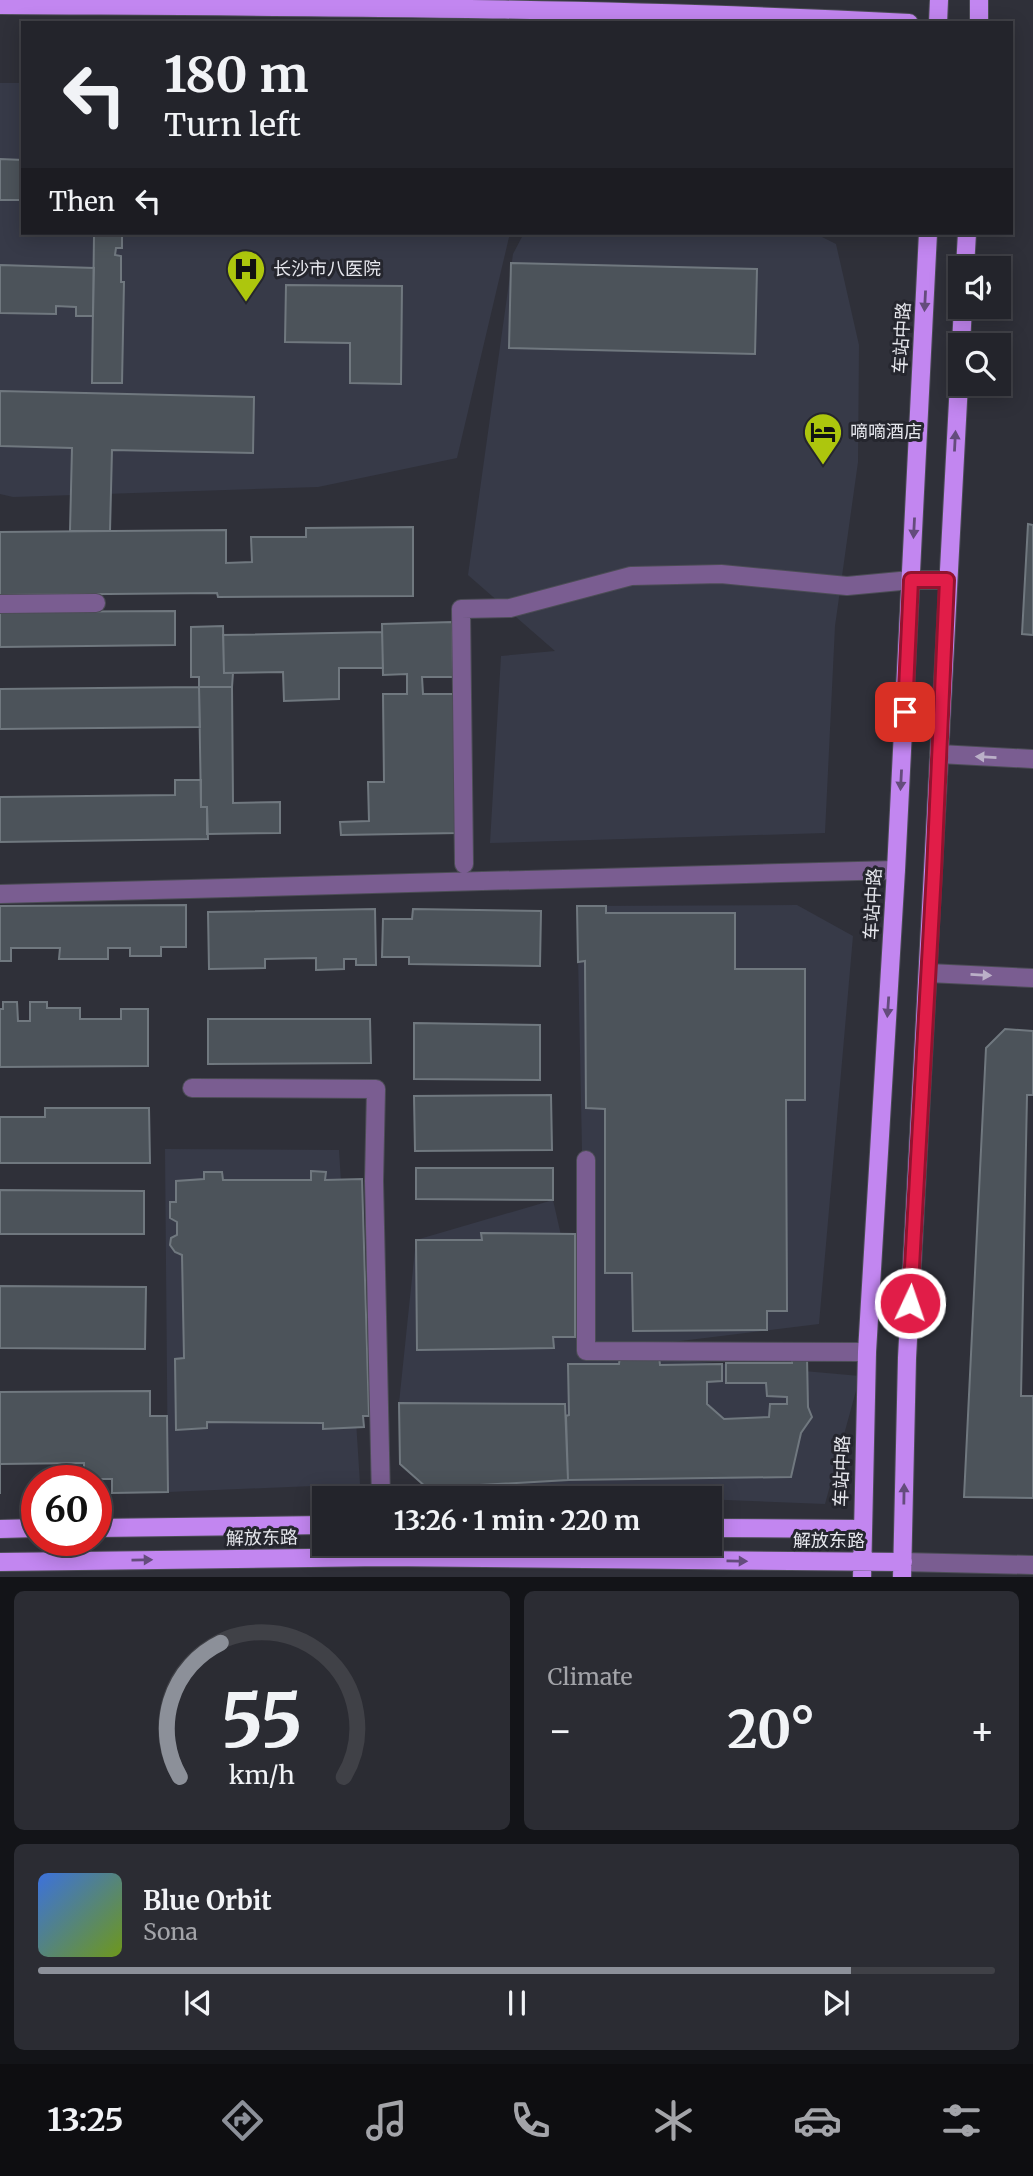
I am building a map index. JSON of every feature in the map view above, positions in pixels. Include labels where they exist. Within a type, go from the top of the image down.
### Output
[{"type":"main road","points":[[938,21],[939,0]]},
{"type":"main road","points":[[979,0],[979,21]]},
{"type":"main road","points":[[0,5],[357,3],[731,14],[869,21]]},
{"type":"main road","points":[[731,14],[744,21]]},
{"type":"main road","name":"车站中路","points":[[862,1570],[867,1352],[896,870],[928,235]]},
{"type":"main road","points":[[966,256],[967,235]]},
{"type":"main road","points":[[902,1570],[907,1358],[958,396]]},
{"type":"main road","name":"解放东路","points":[[112,1528],[312,1525]]},
{"type":"main road","points":[[0,1529],[21,1528]]},
{"type":"main road","name":"解放东路","points":[[722,1528],[862,1530]]},
{"type":"main road","name":"解放东路","points":[[0,1562],[312,1552]]},
{"type":"main road","name":"解放东路","points":[[526,1556],[902,1570]]},
{"type":"street","points":[[464,864],[461,609],[510,608],[631,576],[721,574],[847,586],[911,580],[947,580]]},
{"type":"street","points":[[0,604],[96,603]]},
{"type":"street","points":[[939,754],[1033,759]]},
{"type":"street","points":[[0,894],[896,870]]},
{"type":"street","points":[[928,973],[1033,978]]},
{"type":"street","points":[[192,1088],[376,1089],[374,1181],[381,1486]]},
{"type":"street","points":[[586,1160],[586,1351],[867,1352]]},
{"type":"street","points":[[902,1570],[1033,1565]]},
{"type":"shaded area","name":"长沙市八医院","points":[[0,83],[21,83],[21,235],[510,235],[457,458],[318,487],[13,497],[0,494]]},
{"type":"shaded area","points":[[523,235],[818,235],[836,244],[859,345],[858,462],[835,626],[825,833],[490,843],[501,656],[555,651],[468,575],[513,254]]},
{"type":"shaded area","points":[[797,905],[853,936],[819,1324],[591,1352],[860,1376],[825,1504],[722,1500],[722,1486],[426,1486],[399,1403],[416,1240],[553,1200],[586,1346],[577,906]]},
{"type":"shaded area","points":[[165,1149],[339,1150],[360,1484],[168,1492]]},
{"type":"building","points":[[0,159],[21,160],[21,200],[0,200]]},
{"type":"building","points":[[122,235],[122,248],[116,248],[115,255],[121,256],[121,282],[124,282],[122,383],[92,383],[94,236],[78,236]]},
{"type":"building","points":[[511,263],[757,269],[755,354],[509,348]]},
{"type":"building","points":[[0,265],[94,268],[93,316],[76,316],[76,307],[56,306],[56,314],[0,313]]},
{"type":"building","points":[[286,285],[402,286],[401,384],[350,383],[350,343],[285,342]]},
{"type":"building","points":[[0,391],[254,397],[253,453],[112,450],[110,531],[70,531],[72,448],[0,446]]},
{"type":"building","points":[[1028,524],[1033,525],[1033,635],[1022,634]]},
{"type":"building","points":[[413,527],[413,596],[218,597],[217,593],[0,595],[0,532],[226,530],[226,563],[252,562],[251,537],[306,537],[306,528]]},
{"type":"building","points":[[175,611],[175,645],[0,647],[0,612]]},
{"type":"building","points":[[452,622],[453,677],[422,677],[423,694],[456,694],[458,833],[341,835],[340,822],[369,821],[368,782],[384,782],[383,694],[407,694],[407,674],[383,675],[382,624]]},
{"type":"building","points":[[223,626],[224,673],[233,673],[232,687],[199,687],[199,677],[191,677],[191,627]]},
{"type":"building","points":[[382,632],[383,668],[339,668],[339,699],[284,701],[283,672],[224,673],[223,635]]},
{"type":"building","points":[[199,687],[200,727],[0,729],[0,689]]},
{"type":"building","points":[[199,687],[232,687],[233,803],[280,802],[280,833],[207,834],[207,807],[201,807]]},
{"type":"building","points":[[175,780],[201,780],[201,807],[207,807],[208,839],[0,842],[0,797],[175,795]]},
{"type":"building","points":[[186,905],[186,947],[161,947],[161,956],[130,956],[130,948],[108,948],[108,959],[59,959],[60,948],[11,948],[11,961],[0,961],[0,906]]},
{"type":"building","points":[[577,906],[606,906],[606,913],[735,913],[735,969],[805,969],[805,1100],[786,1100],[787,1311],[767,1311],[767,1330],[633,1331],[632,1273],[605,1273],[605,1109],[586,1108],[585,961],[578,962]]},
{"type":"building","points":[[375,909],[376,965],[356,965],[356,959],[344,959],[344,969],[316,970],[316,958],[265,959],[265,968],[209,969],[208,912]]},
{"type":"building","points":[[413,909],[541,911],[540,966],[409,964],[409,957],[382,957],[383,919],[412,919]]},
{"type":"building","points":[[3,1002],[17,1002],[18,1021],[30,1021],[30,1002],[47,1002],[47,1008],[80,1008],[80,1019],[121,1019],[121,1009],[148,1009],[148,1066],[0,1067],[0,1009],[3,1009]]},
{"type":"building","points":[[208,1019],[370,1019],[371,1063],[208,1064]]},
{"type":"building","points":[[414,1023],[540,1025],[540,1080],[414,1079]]},
{"type":"building","points":[[1005,1029],[1033,1031],[1033,1095],[1027,1095],[1021,1396],[1033,1396],[1033,1498],[964,1497],[986,1048]]},
{"type":"building","points":[[551,1095],[552,1150],[415,1151],[414,1096]]},
{"type":"building","points":[[45,1108],[149,1108],[150,1163],[0,1163],[0,1117],[45,1117]]},
{"type":"building","points":[[416,1168],[553,1168],[553,1200],[416,1199]]},
{"type":"building","points":[[311,1171],[326,1172],[325,1180],[362,1179],[369,1416],[363,1416],[364,1427],[323,1429],[323,1423],[207,1422],[207,1428],[176,1430],[175,1359],[184,1358],[182,1255],[175,1252],[170,1245],[171,1238],[177,1235],[177,1222],[170,1218],[170,1202],[176,1202],[176,1181],[204,1179],[204,1172],[222,1172],[223,1180],[311,1180]]},
{"type":"building","points":[[0,1190],[144,1191],[144,1234],[0,1234]]},
{"type":"building","points":[[481,1233],[575,1234],[575,1337],[553,1337],[554,1348],[417,1350],[416,1240],[482,1240]]},
{"type":"building","points":[[0,1286],[146,1287],[145,1349],[0,1348]]},
{"type":"building","points":[[620,1356],[659,1356],[660,1365],[722,1364],[722,1381],[707,1382],[707,1404],[724,1419],[769,1417],[770,1404],[787,1404],[787,1397],[767,1396],[766,1383],[726,1383],[726,1363],[792,1363],[792,1357],[807,1357],[808,1407],[812,1417],[801,1433],[791,1477],[568,1480],[568,1364],[619,1364]]},
{"type":"building","points":[[150,1391],[150,1416],[167,1416],[168,1492],[112,1493],[112,1465],[0,1464],[0,1392]]},
{"type":"building","points":[[399,1403],[565,1404],[568,1480],[425,1486],[400,1464]]},
{"type":"place","name":"长沙市八医院","points":[[246,303]]},
{"type":"place","name":"嘀嘀酒店","points":[[823,466]]},
{"type":"route","points":[[905,712],[911,580],[947,580],[910,1303]]}]
